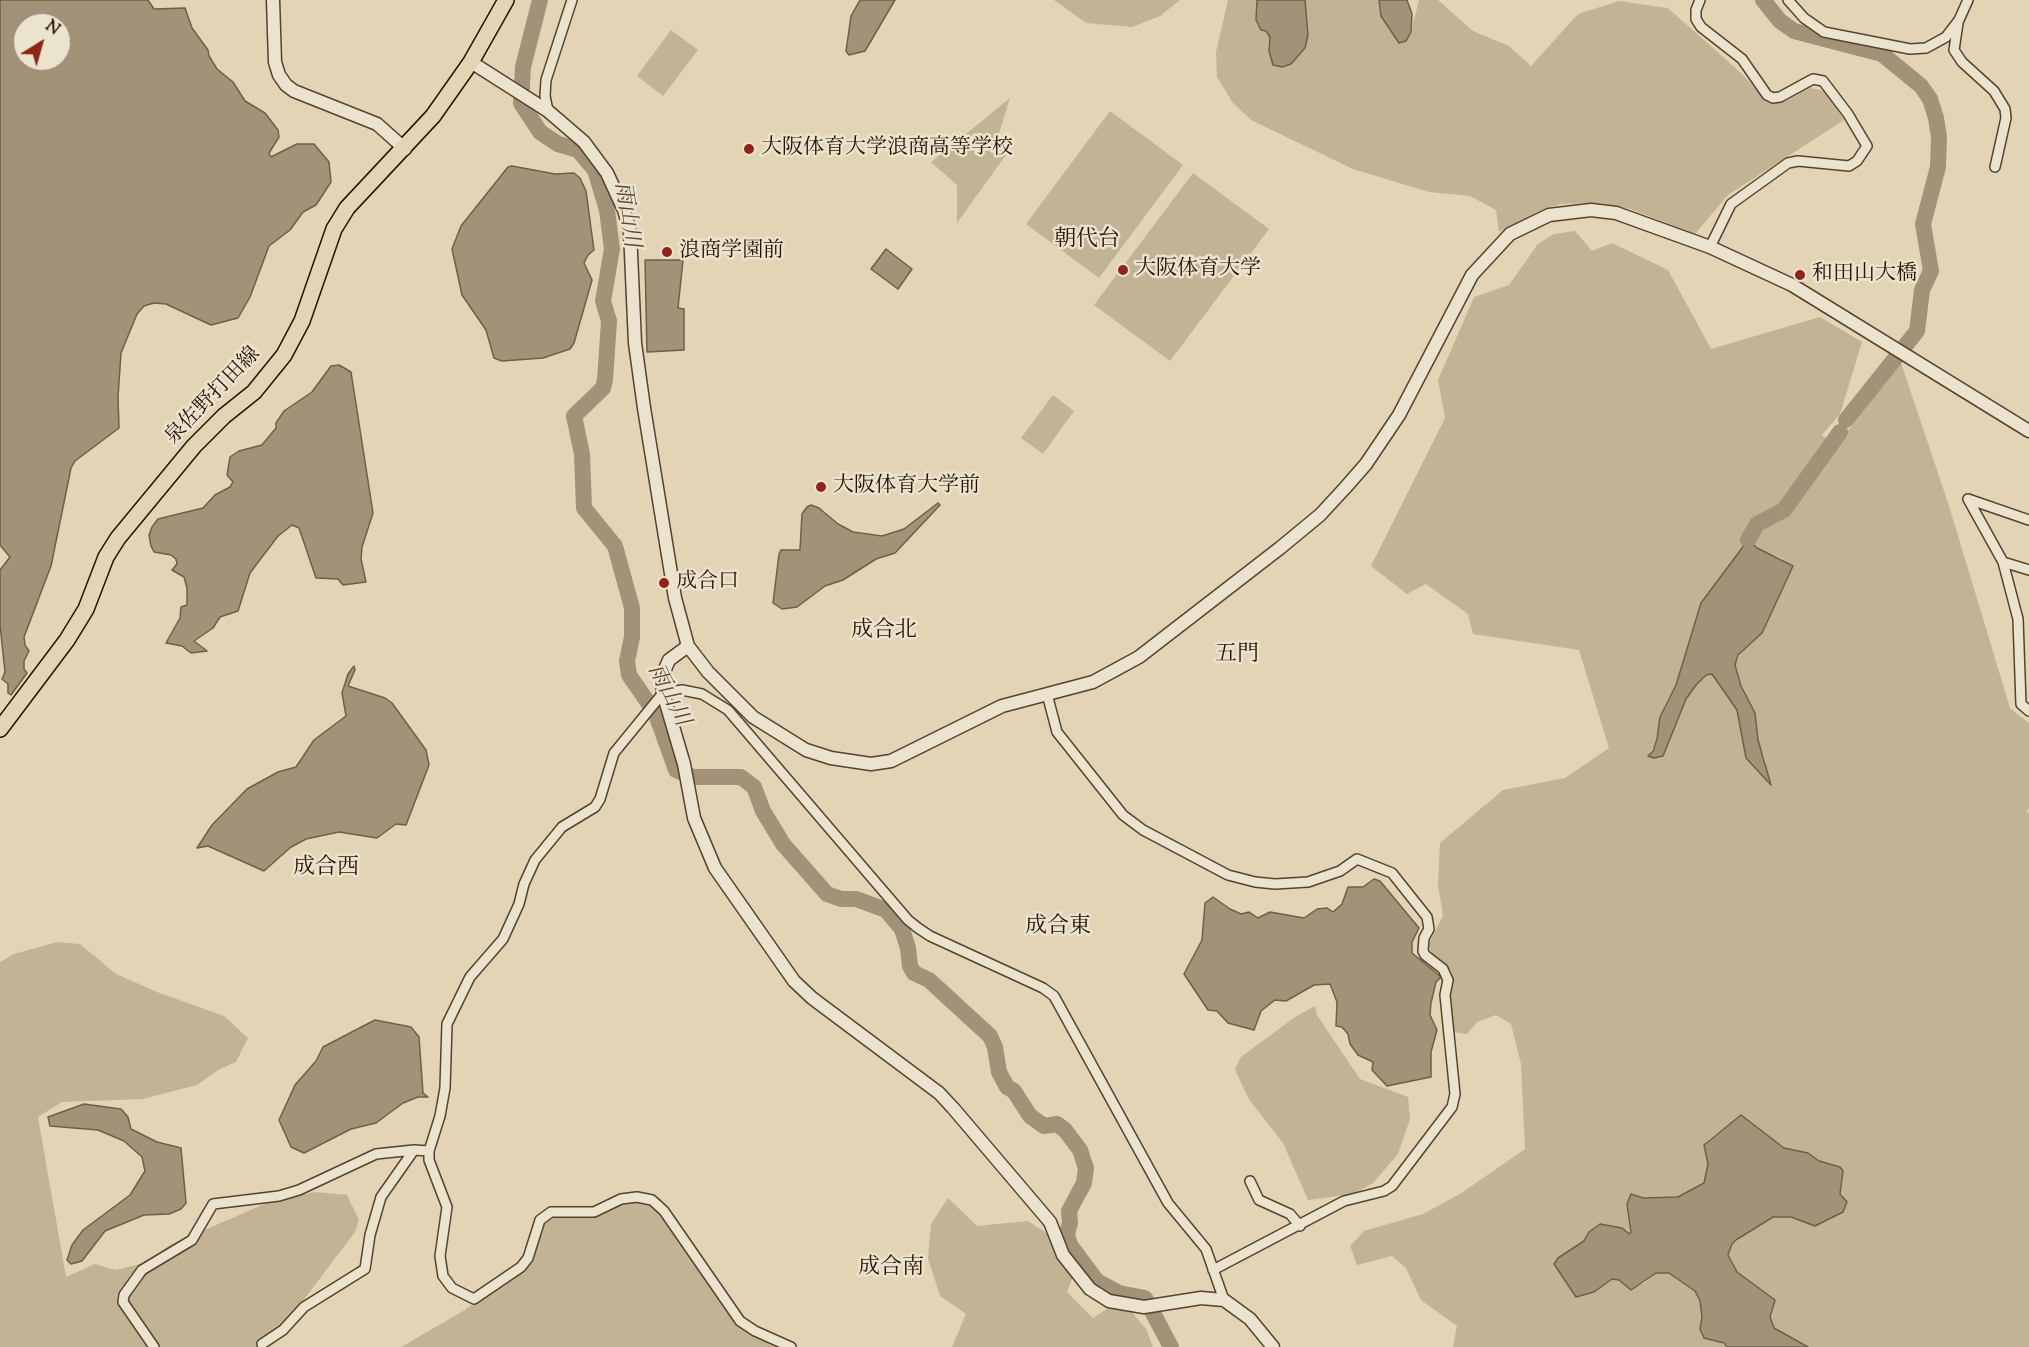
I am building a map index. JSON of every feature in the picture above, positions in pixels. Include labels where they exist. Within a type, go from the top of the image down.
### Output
[{"type":"main road","name":"泉佐野打田線","points":[[0,729],[67,640],[86,609],[106,557],[118,538],[194,446],[224,416],[254,392],[284,355],[306,312],[334,229],[352,202],[405,148],[477,66],[506,0]]},
{"type":"street","points":[[273,0],[275,62],[279,75],[286,84],[294,91],[377,124],[405,148]]},
{"type":"street","points":[[549,111],[545,96],[546,80],[572,0]]},
{"type":"street","points":[[1700,0],[1695,10],[1696,19],[1701,27],[1742,59],[1767,95],[1773,98],[1780,97],[1802,83],[1813,80],[1823,81],[1848,114],[1867,146],[1857,161],[1849,166],[1798,160],[1788,163],[1731,204],[1710,247]]},
{"type":"street","points":[[1788,0],[1809,22],[1824,32],[1910,49],[1935,44],[1946,37],[1959,20],[1968,0]]},
{"type":"street","points":[[1959,20],[1954,50],[1962,62],[1994,91],[2005,109],[2006,117],[1995,166]]},
{"type":"street","points":[[477,66],[549,111],[596,157],[617,191],[630,231],[633,323],[639,376],[675,598],[688,646],[733,698],[777,734],[806,750],[853,763],[891,761],[1002,706],[1093,682],[1139,657],[1320,515],[1366,464],[1384,439],[1412,392],[1472,275],[1510,234],[1549,215],[1591,210],[1616,213],[1710,247],[1792,285],[2029,430]]},
{"type":"street","points":[[2029,520],[1968,499],[2003,562],[2018,620],[2021,704],[2029,711]]},
{"type":"street","points":[[2003,562],[2029,570]]},
{"type":"street","points":[[688,646],[669,660],[664,668],[663,693],[704,846],[715,868],[794,981],[812,998],[939,1094],[953,1108],[1050,1222],[1063,1255],[1090,1289],[1109,1301],[1144,1307],[1202,1298],[1224,1300],[1250,1319],[1273,1347]]},
{"type":"street","points":[[791,1347],[755,1331],[740,1321],[664,1211],[652,1200],[637,1197],[621,1199],[594,1212],[551,1212],[540,1220],[528,1258],[521,1267],[482,1296],[474,1299],[452,1288],[443,1276],[440,1256],[447,1207],[429,1160],[429,1151],[440,1116],[445,1088],[447,1024],[470,977],[503,939],[535,860],[562,827],[595,807],[600,799],[614,753],[663,693],[682,690],[702,694],[728,710],[908,920],[918,928],[1043,988],[1054,996],[1168,1203],[1206,1250],[1224,1300]]},
{"type":"street","points":[[1047,694],[1057,732],[1123,815],[1164,843],[1228,875],[1275,884],[1308,882],[1326,877],[1357,859],[1392,873],[1427,917],[1429,929],[1424,938],[1423,951],[1443,969],[1448,980],[1445,994],[1455,1094],[1452,1107],[1392,1186],[1384,1191],[1360,1195],[1344,1201],[1213,1270]]},
{"type":"street","points":[[154,1347],[123,1302],[124,1295],[142,1270],[192,1240],[213,1204],[279,1196],[299,1190],[376,1154],[414,1150],[429,1151]]},
{"type":"street","points":[[262,1344],[283,1330],[304,1307],[365,1269],[370,1235],[381,1197],[414,1150]]},
{"type":"street","points":[[1250,1181],[1259,1200],[1290,1214],[1300,1226]]},
{"type":"shaded area","points":[[0,0],[148,0],[154,9],[185,8],[192,28],[208,50],[217,69],[233,82],[245,101],[265,113],[278,130],[279,137],[269,153],[271,157],[297,144],[314,144],[329,162],[331,182],[316,205],[303,212],[290,230],[269,246],[250,297],[238,318],[211,325],[166,304],[154,303],[144,306],[137,314],[121,353],[118,397],[119,428],[75,461],[71,468],[51,566],[24,637],[29,651],[24,661],[24,669],[27,673],[11,695],[8,693],[8,684],[2,679],[5,672],[0,625],[0,570],[10,557],[0,545]]},
{"type":"shaded area","points":[[860,0],[895,0],[865,51],[849,55],[846,51],[851,16]]},
{"type":"shaded area","points":[[1054,0],[1180,0],[1160,16],[1132,27],[1086,23]]},
{"type":"shaded area","points":[[1228,0],[1257,0],[1256,20],[1270,37],[1269,51],[1273,65],[1291,64],[1296,57],[1305,0],[1379,0],[1381,16],[1411,32],[1419,0],[1438,0],[1473,31],[1509,46],[1531,66],[1578,14],[1619,1],[1668,8],[1741,73],[1769,103],[1788,100],[1810,88],[1825,91],[1844,120],[1728,195],[1695,234],[1630,209],[1599,203],[1561,204],[1543,209],[1499,232],[1496,210],[1470,196],[1429,192],[1353,169],[1251,120],[1233,103],[1217,77],[1216,52]]},
{"type":"shaded area","points":[[1257,0],[1305,0],[1308,35],[1305,48],[1291,64],[1282,67],[1273,65],[1269,51],[1270,37],[1266,31],[1261,30],[1256,20]]},
{"type":"shaded area","points":[[1379,0],[1407,0],[1412,14],[1411,32],[1406,41],[1399,43],[1381,16]]},
{"type":"shaded area","points":[[671,30],[698,50],[663,96],[637,76]]},
{"type":"shaded area","points":[[1010,98],[996,143],[1008,152],[957,223],[957,185],[931,162],[957,141],[957,134],[966,134]]},
{"type":"shaded area","points":[[1110,111],[1183,165],[1099,278],[1026,224]]},
{"type":"shaded area","points":[[508,167],[555,174],[574,173],[580,178],[586,191],[594,250],[584,263],[592,280],[574,343],[570,349],[543,358],[502,361],[494,358],[486,330],[462,295],[452,249],[461,226]]},
{"type":"shaded area","points":[[1193,173],[1269,229],[1170,361],[1094,305]]},
{"type":"shaded area","points":[[1575,231],[1592,251],[1612,243],[1668,270],[1711,349],[1820,317],[1862,342],[1840,414],[1822,435],[1836,446],[1901,363],[1949,506],[2010,708],[2029,723],[2029,807],[2026,813],[2029,812],[2029,1347],[1808,1347],[1774,1328],[1770,1317],[1775,1300],[1737,1272],[1728,1255],[1732,1244],[1773,1217],[1791,1217],[1815,1226],[1831,1215],[1837,1215],[1844,1199],[1839,1190],[1843,1171],[1840,1166],[1819,1161],[1808,1153],[1784,1148],[1741,1116],[1709,1139],[1705,1151],[1708,1164],[1704,1183],[1678,1197],[1643,1198],[1631,1194],[1629,1218],[1631,1232],[1629,1234],[1622,1228],[1600,1224],[1589,1232],[1584,1241],[1558,1258],[1555,1264],[1576,1297],[1594,1292],[1612,1279],[1643,1284],[1656,1273],[1670,1273],[1695,1291],[1700,1301],[1702,1317],[1700,1329],[1727,1347],[1453,1347],[1457,1326],[1421,1300],[1406,1268],[1392,1256],[1357,1265],[1350,1246],[1364,1231],[1423,1214],[1460,1194],[1525,1149],[1521,1064],[1511,1024],[1496,1015],[1477,1022],[1467,1034],[1451,1032],[1447,995],[1452,971],[1434,957],[1428,945],[1443,916],[1438,885],[1440,843],[1503,790],[1565,778],[1609,748],[1579,650],[1473,634],[1468,614],[1426,584],[1407,594],[1371,566],[1445,418],[1438,380],[1474,297],[1509,285],[1538,244],[1554,234]],"holes":[[[1748,540],[1757,548],[1783,559],[1735,665],[1741,686],[1755,714],[1758,740],[1766,762],[1760,774],[1746,758],[1737,710],[1712,674],[1706,675],[1686,699],[1663,756],[1659,758],[1649,755],[1657,739],[1665,705],[1676,685],[1701,603]]]},
{"type":"shaded area","points":[[886,249],[912,269],[898,289],[871,269]]},
{"type":"shaded area","points":[[645,260],[683,260],[678,308],[684,309],[684,350],[647,352]]},
{"type":"shaded area","points":[[339,365],[351,372],[373,513],[362,547],[361,559],[366,582],[343,585],[338,579],[316,578],[299,528],[292,525],[278,536],[250,573],[238,611],[220,617],[213,628],[194,641],[207,651],[191,653],[182,646],[166,643],[180,618],[181,607],[187,605],[187,588],[184,577],[172,570],[177,564],[176,559],[171,555],[154,552],[149,535],[152,527],[158,519],[203,508],[215,495],[230,487],[233,482],[227,475],[230,457],[239,451],[262,445],[276,428],[276,423],[284,411],[312,392],[331,366]]},
{"type":"shaded area","points":[[1053,395],[1074,411],[1043,454],[1021,438]]},
{"type":"shaded area","points":[[938,503],[940,505],[895,553],[876,559],[843,580],[825,586],[797,607],[782,609],[773,603],[779,554],[781,550],[800,550],[802,514],[807,507],[811,505],[819,508],[838,524],[853,532],[882,536],[904,529]]},
{"type":"shaded area","points":[[1748,540],[1757,548],[1793,566],[1762,633],[1738,655],[1735,665],[1741,686],[1755,713],[1758,740],[1771,785],[1746,758],[1737,710],[1712,674],[1706,675],[1686,699],[1663,756],[1654,758],[1648,756],[1653,751],[1657,739],[1660,717],[1676,685],[1701,603]]},
{"type":"shaded area","points":[[354,666],[355,670],[348,686],[385,698],[392,703],[426,750],[429,765],[406,825],[396,824],[377,838],[339,832],[306,839],[291,847],[264,871],[208,846],[197,848],[212,825],[247,789],[278,772],[296,767],[314,740],[346,716],[342,693],[348,674]]},
{"type":"shaded area","points":[[1374,879],[1380,881],[1419,928],[1412,942],[1412,953],[1441,977],[1436,982],[1431,1003],[1430,1015],[1437,1030],[1431,1052],[1431,1077],[1387,1086],[1372,1070],[1373,1062],[1358,1055],[1350,1044],[1348,1034],[1342,1027],[1336,1026],[1337,1002],[1330,984],[1314,985],[1286,1001],[1275,1000],[1261,1011],[1254,1030],[1228,1023],[1217,1011],[1208,1010],[1184,974],[1202,940],[1205,903],[1213,897],[1230,909],[1241,914],[1249,912],[1258,918],[1270,912],[1304,918],[1317,909],[1327,908],[1333,912],[1342,904],[1348,887],[1363,887]]},
{"type":"shaded area","points":[[57,942],[80,944],[116,974],[157,992],[224,1016],[248,1038],[236,1062],[218,1070],[197,1085],[143,1099],[62,1102],[38,1117],[66,1277],[95,1264],[115,1270],[145,1263],[170,1245],[276,1199],[315,1192],[347,1195],[359,1220],[355,1232],[268,1347],[0,1347],[0,962],[14,954]]},
{"type":"shaded area","points":[[1315,1006],[1317,1015],[1360,1079],[1408,1097],[1410,1119],[1398,1154],[1373,1183],[1353,1194],[1308,1200],[1283,1143],[1248,1098],[1235,1069],[1241,1057],[1295,1017]]},
{"type":"shaded area","points":[[375,1020],[411,1027],[419,1037],[423,1093],[428,1097],[418,1097],[403,1103],[376,1123],[351,1129],[304,1153],[291,1147],[279,1120],[295,1085],[316,1061],[323,1047]]},
{"type":"shaded area","points":[[84,1104],[121,1109],[128,1117],[131,1129],[157,1142],[181,1148],[186,1203],[181,1209],[169,1214],[144,1215],[105,1231],[82,1261],[71,1264],[67,1260],[72,1245],[83,1230],[130,1195],[145,1171],[142,1157],[124,1141],[98,1130],[50,1126],[48,1117]]},
{"type":"shaded area","points":[[1741,1115],[1784,1148],[1808,1153],[1819,1161],[1840,1167],[1843,1171],[1840,1194],[1847,1202],[1843,1212],[1815,1226],[1791,1217],[1773,1217],[1736,1240],[1728,1255],[1737,1272],[1775,1300],[1770,1317],[1774,1328],[1808,1347],[1727,1347],[1724,1343],[1704,1338],[1700,1329],[1702,1317],[1700,1301],[1695,1291],[1669,1273],[1656,1273],[1631,1290],[1619,1280],[1612,1279],[1594,1292],[1576,1297],[1554,1264],[1558,1258],[1584,1241],[1589,1232],[1600,1224],[1622,1228],[1629,1234],[1631,1232],[1627,1204],[1631,1194],[1643,1198],[1678,1197],[1704,1183],[1708,1164],[1704,1145]]},
{"type":"shaded area","points":[[948,1198],[977,1226],[1028,1221],[1048,1234],[1074,1274],[1067,1292],[1093,1318],[1114,1304],[1130,1310],[1146,1329],[1153,1347],[952,1347],[966,1314],[940,1296],[928,1258],[931,1224]]},
{"type":"shaded area","points":[[621,1199],[652,1200],[740,1321],[786,1347],[401,1347],[465,1310],[521,1267],[540,1220],[551,1212],[594,1212]]},
{"type":"waterway","name":"雨山川","points":[[540,0],[523,67],[521,103],[540,132],[558,144],[578,150],[595,170],[607,210],[612,249],[603,301],[609,321],[605,380],[603,388],[574,416],[582,454],[584,508],[615,546],[632,608],[632,637],[627,661],[629,675],[656,714],[676,770],[693,777],[741,777],[754,787],[763,811],[783,844],[827,894],[841,899],[856,899],[886,910],[902,929],[908,948],[910,966],[914,973],[929,980],[990,1036],[995,1047],[999,1072],[1007,1087],[1014,1091],[1030,1116],[1044,1126],[1057,1124],[1065,1130],[1080,1150],[1086,1168],[1084,1183],[1069,1211],[1070,1223],[1067,1234],[1070,1245],[1097,1281],[1119,1293],[1145,1298],[1171,1347]]},
{"type":"waterway","points":[[1763,0],[1780,21],[1794,31],[1882,54],[1921,86],[1930,99],[1936,118],[1939,137],[1938,167],[1923,224],[1931,271],[1922,290],[1917,331],[1846,420]]},
{"type":"waterway","points":[[1748,540],[1757,524],[1784,510],[1840,432]]},
{"type":"place","name":"大阪体育大学浪商高等学校","points":[[749,149]]},
{"type":"place","name":"浪商学園前","points":[[667,252]]},
{"type":"place","name":"大阪体育大学","points":[[1123,270]]},
{"type":"place","name":"和田山大橋","points":[[1800,275]]},
{"type":"place","name":"大阪体育大学前","points":[[821,487]]},
{"type":"place","name":"成合口","points":[[664,583]]},
{"type":"district","name":"朝代台","points":[[1087,241]]},
{"type":"district","name":"成合北","points":[[884,632]]},
{"type":"district","name":"五門","points":[[1237,656]]},
{"type":"district","name":"成合西","points":[[326,869]]},
{"type":"district","name":"成合東","points":[[1058,928]]},
{"type":"district","name":"成合南","points":[[891,1269]]}]
